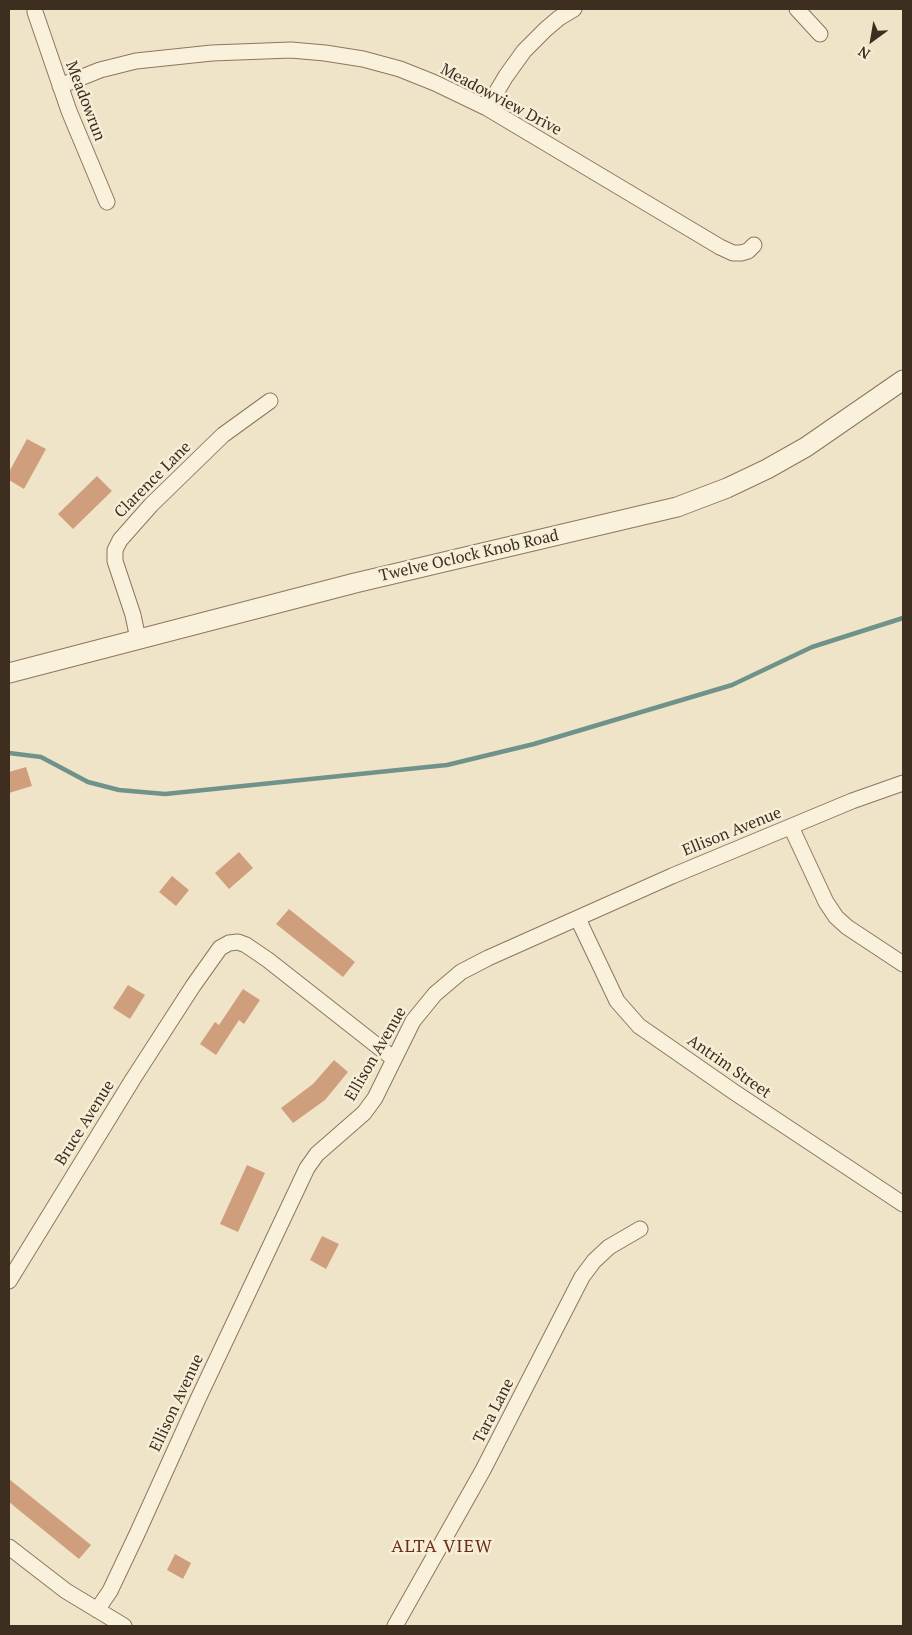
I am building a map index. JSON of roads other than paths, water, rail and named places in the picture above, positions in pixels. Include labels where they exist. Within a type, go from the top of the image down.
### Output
[{"type":"street","points":[[487,108],[524,51],[559,18],[574,9]]},
{"type":"street","points":[[797,9],[820,34]]},
{"type":"street","name":"Meadowrun","points":[[34,12],[69,111],[107,202]]},
{"type":"street","name":"Meadowview Drive","points":[[60,86],[100,70],[136,61],[212,52],[291,50],[363,59],[400,69],[435,83],[487,108],[720,247],[733,253],[741,254],[748,251],[754,245]]},
{"type":"street","name":"Twelve Oclock Knob Road","points":[[9,673],[365,580],[676,507],[727,488],[768,469],[806,447],[903,380]]},
{"type":"street","name":"Clarence Lane","points":[[138,639],[115,562],[116,550],[120,540],[151,505],[223,435],[270,401]]},
{"type":"street","name":"Ellison Avenue","points":[[97,1610],[110,1591],[138,1534],[198,1399],[307,1168],[318,1154],[364,1113],[375,1098],[413,1021],[426,1002],[461,972],[488,958],[672,876],[852,801],[903,782]]},
{"type":"street","points":[[791,827],[826,902],[836,917],[847,927],[903,964]]},
{"type":"street","name":"Antrim Street","points":[[578,919],[616,1001],[639,1026],[734,1092],[903,1204]]},
{"type":"street","name":"Bruce Avenue","points":[[9,1281],[133,1079],[220,948],[229,943],[238,942],[246,945],[268,960],[394,1060]]},
{"type":"street","name":"Tara Lane","points":[[395,1626],[483,1470],[582,1276],[609,1247],[640,1229]]},
{"type":"street","points":[[9,1547],[66,1591],[124,1626]]},
{"type":"waterway","points":[[9,753],[41,757],[88,782],[119,790],[165,794],[447,765],[534,744],[732,685],[812,647],[903,618]]},
{"type":"district","name":"ALTA VIEW","points":[[442,1547]]}]
